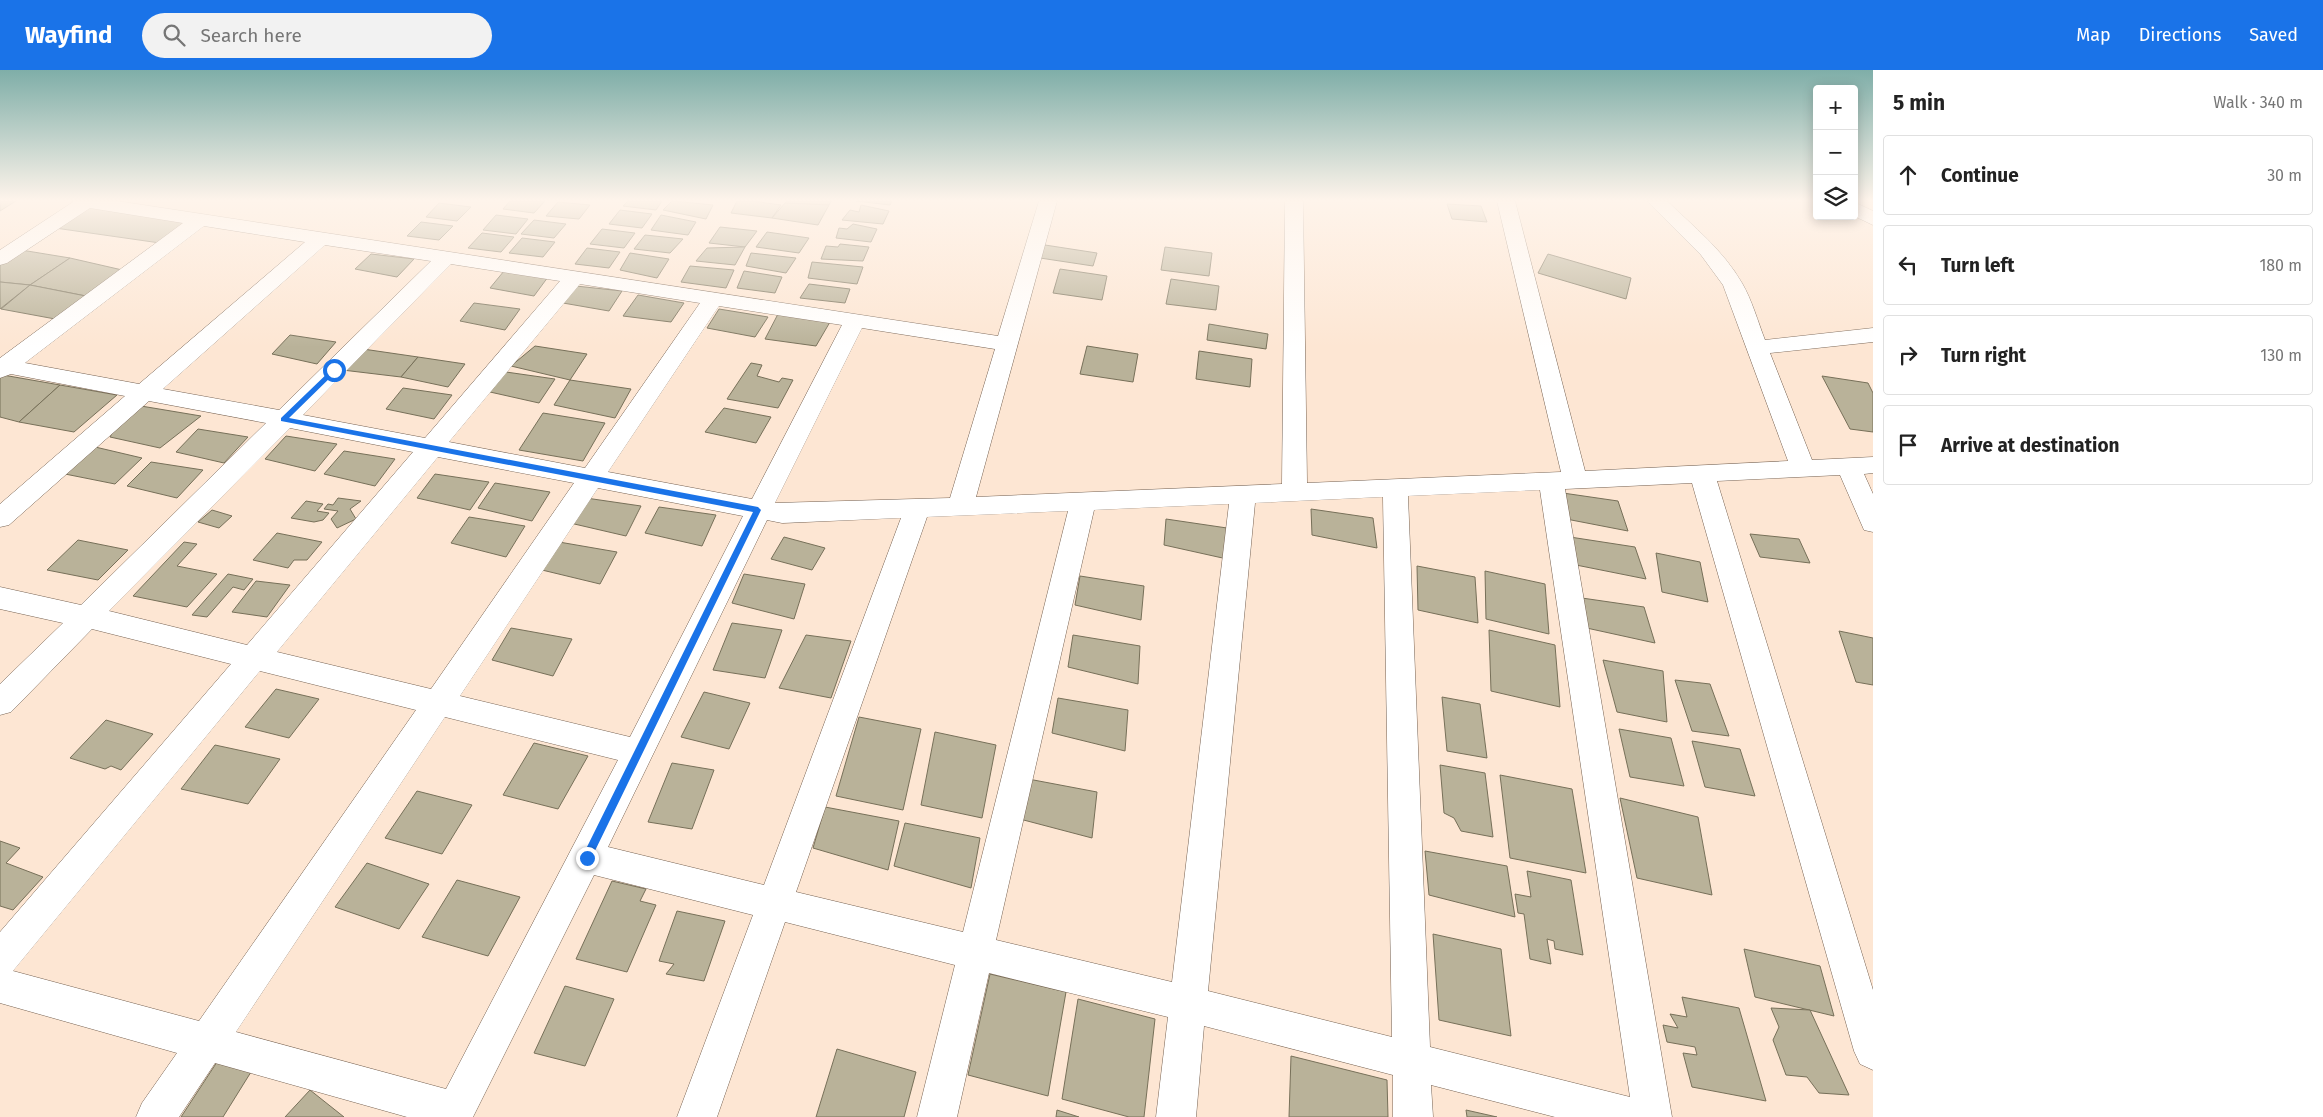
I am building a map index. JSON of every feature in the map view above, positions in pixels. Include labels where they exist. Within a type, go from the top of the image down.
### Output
[{"type":"street","points":[[0,259],[13,250]]},
{"type":"street","points":[[2,367],[159,250]]},
{"type":"street","points":[[0,518],[142,392],[307,250]]},
{"type":"street","points":[[397,250],[1006,344]]},
{"type":"street","points":[[962,505],[1034,250]]},
{"type":"street","points":[[1294,250],[1296,491]]},
{"type":"street","points":[[1516,250],[1563,480],[1652,1117]]},
{"type":"street","points":[[1705,250],[1725,270],[1758,348],[1803,468]]},
{"type":"street","points":[[0,703],[448,257]]},
{"type":"street","points":[[0,959],[575,277]]},
{"type":"street","points":[[156,1117],[713,299]]},
{"type":"street","points":[[0,985],[208,1041],[454,1114],[587,858],[758,510],[855,321]]},
{"type":"street","points":[[1758,348],[1873,335]]},
{"type":"street","points":[[2,367],[758,510],[802,514],[918,507],[1873,465]]},
{"type":"street","points":[[1848,466],[1873,523]]},
{"type":"street","points":[[1702,474],[1873,1051]]},
{"type":"street","points":[[1395,487],[1413,1117]]},
{"type":"street","points":[[1176,1117],[1243,494]]},
{"type":"street","points":[[937,1117],[1083,500]]},
{"type":"street","points":[[697,1117],[918,507]]},
{"type":"street","points":[[0,598],[87,616],[639,752]]},
{"type":"street","points":[[587,858],[1188,1004],[1631,1117]]},
{"type":"building","points":[[14,250],[70,258],[30,285],[0,282],[0,262]]},
{"type":"building","points":[[483,250],[503,250],[501,252]]},
{"type":"building","points":[[512,250],[549,250],[543,257],[509,253]]},
{"type":"building","points":[[586,250],[620,252],[609,268],[575,264]]},
{"type":"building","points":[[642,250],[673,250],[670,253]]},
{"type":"building","points":[[705,250],[743,250],[735,265],[696,261]]},
{"type":"building","points":[[776,250],[801,250],[799,253]]},
{"type":"building","points":[[825,250],[868,250],[863,261],[821,259]]},
{"type":"building","points":[[1043,250],[1077,250],[1097,253],[1093,266],[1040,258]]},
{"type":"building","points":[[1165,250],[1187,250],[1212,253],[1209,276],[1161,270]]},
{"type":"building","points":[[630,253],[669,259],[657,278],[620,270]]},
{"type":"building","points":[[751,253],[796,258],[786,273],[746,266]]},
{"type":"building","points":[[371,254],[414,259],[397,277],[355,269]]},
{"type":"building","points":[[1548,254],[1631,278],[1626,299],[1538,273]]},
{"type":"building","points":[[70,258],[131,272],[96,298],[30,285]]},
{"type":"building","points":[[812,262],[863,267],[857,284],[808,278]]},
{"type":"building","points":[[690,266],[734,270],[726,288],[681,282]]},
{"type":"building","points":[[1060,269],[1107,276],[1102,300],[1053,293]]},
{"type":"building","points":[[504,271],[548,277],[534,296],[490,288]]},
{"type":"building","points":[[744,271],[782,277],[775,293],[737,288]]},
{"type":"building","points":[[1171,279],[1219,286],[1216,310],[1166,304]]},
{"type":"building","points":[[0,282],[30,285],[0,309]]},
{"type":"building","points":[[809,284],[850,289],[845,303],[800,298]]},
{"type":"building","points":[[30,285],[96,298],[66,321],[1,309]]},
{"type":"building","points":[[576,286],[622,291],[609,311],[563,303]]},
{"type":"building","points":[[638,295],[684,303],[671,322],[623,316]]},
{"type":"building","points":[[474,303],[520,309],[505,330],[460,321]]},
{"type":"building","points":[[719,309],[768,317],[755,337],[707,328]]},
{"type":"building","points":[[778,314],[830,322],[816,346],[765,339]]},
{"type":"building","points":[[1209,324],[1268,334],[1266,349],[1207,340]]},
{"type":"building","points":[[290,335],[336,342],[317,364],[272,354]]},
{"type":"building","points":[[535,346],[587,354],[570,380],[511,366]]},
{"type":"building","points":[[1087,346],[1138,354],[1133,382],[1080,374]]},
{"type":"building","points":[[356,348],[418,357],[401,377],[334,369]]},
{"type":"building","points":[[1199,351],[1252,359],[1250,387],[1196,379]]},
{"type":"building","points":[[418,357],[465,364],[448,387],[401,377]]},
{"type":"building","points":[[751,363],[762,365],[757,376],[779,382],[782,378],[793,380],[778,408],[727,399]]},
{"type":"building","points":[[506,372],[555,379],[539,403],[490,392]]},
{"type":"building","points":[[3,375],[60,385],[19,422],[0,417],[0,378]]},
{"type":"building","points":[[1822,376],[1868,383],[1873,393],[1873,432],[1850,429]]},
{"type":"building","points":[[570,380],[631,389],[615,418],[554,405]]},
{"type":"building","points":[[60,385],[117,395],[74,432],[19,422]]},
{"type":"building","points":[[403,388],[452,395],[434,419],[386,409]]},
{"type":"building","points":[[129,404],[201,416],[160,448],[110,437]]},
{"type":"building","points":[[724,408],[771,417],[756,443],[705,432]]},
{"type":"building","points":[[543,413],[605,423],[583,461],[519,450]]},
{"type":"building","points":[[198,429],[248,437],[224,463],[176,452]]},
{"type":"building","points":[[286,436],[337,444],[315,471],[265,459]]},
{"type":"building","points":[[91,446],[142,458],[115,484],[65,474]]},
{"type":"building","points":[[344,451],[395,459],[375,486],[324,474]]},
{"type":"building","points":[[151,462],[203,470],[177,498],[127,486]]},
{"type":"building","points":[[435,474],[489,482],[470,510],[417,498]]},
{"type":"building","points":[[495,483],[550,492],[532,521],[478,508]]},
{"type":"building","points":[[1556,492],[1618,501],[1628,531],[1561,518]]},
{"type":"building","points":[[338,498],[361,501],[350,509],[356,519],[337,528],[331,519],[338,511],[324,509],[328,504],[333,505]]},
{"type":"building","points":[[586,498],[641,506],[626,536],[570,523]]},
{"type":"building","points":[[306,501],[323,504],[317,511],[329,513],[323,520],[314,522],[291,518]]},
{"type":"building","points":[[659,507],[716,515],[702,546],[645,533]]},
{"type":"building","points":[[1311,509],[1373,518],[1377,548],[1312,535]]},
{"type":"building","points":[[212,510],[232,516],[219,528],[198,522]]},
{"type":"building","points":[[469,517],[525,526],[506,557],[451,543]]},
{"type":"building","points":[[1166,519],[1227,528],[1227,559],[1164,545]]},
{"type":"building","points":[[277,533],[322,542],[307,560],[294,560],[288,568],[253,560]]},
{"type":"building","points":[[1750,534],[1799,539],[1810,563],[1760,557]]},
{"type":"building","points":[[784,537],[825,548],[812,570],[771,559]]},
{"type":"building","points":[[1570,537],[1635,547],[1646,579],[1576,565]]},
{"type":"building","points":[[78,540],[128,550],[98,580],[47,570]]},
{"type":"building","points":[[184,542],[197,544],[177,566],[217,574],[187,607],[133,596]]},
{"type":"building","points":[[559,542],[617,552],[600,584],[542,570]]},
{"type":"building","points":[[1656,553],[1700,562],[1708,602],[1662,592]]},
{"type":"building","points":[[1417,566],[1475,577],[1478,623],[1418,610]]},
{"type":"building","points":[[1485,571],[1545,584],[1549,634],[1486,619]]},
{"type":"building","points":[[228,574],[253,579],[244,590],[233,587],[207,617],[192,615]]},
{"type":"building","points":[[744,574],[805,584],[794,619],[732,603]]},
{"type":"building","points":[[1080,576],[1144,586],[1141,620],[1075,605]]},
{"type":"building","points":[[256,581],[290,585],[267,617],[232,612]]},
{"type":"building","points":[[1575,597],[1644,607],[1655,643],[1582,627]]},
{"type":"building","points":[[732,623],[782,630],[765,678],[713,670]]},
{"type":"building","points":[[511,628],[572,639],[553,676],[492,660]]},
{"type":"building","points":[[1489,630],[1555,645],[1560,707],[1491,691]]},
{"type":"building","points":[[1839,631],[1873,638],[1873,685],[1856,682]]},
{"type":"building","points":[[806,635],[851,641],[831,698],[779,688]]},
{"type":"building","points":[[1073,635],[1140,646],[1138,684],[1068,667]]},
{"type":"building","points":[[1603,660],[1663,671],[1667,722],[1617,712]]},
{"type":"building","points":[[1675,680],[1710,684],[1729,736],[1692,731]]},
{"type":"building","points":[[276,689],[319,699],[289,738],[245,727]]},
{"type":"building","points":[[704,692],[750,703],[729,749],[681,737]]},
{"type":"building","points":[[1442,697],[1480,704],[1487,758],[1447,751]]},
{"type":"building","points":[[1058,698],[1128,710],[1125,751],[1052,733]]},
{"type":"building","points":[[859,717],[921,729],[903,810],[836,796]]},
{"type":"building","points":[[106,720],[153,734],[121,770],[111,766],[105,769],[70,758]]},
{"type":"building","points":[[1619,729],[1671,738],[1684,786],[1630,777]]},
{"type":"building","points":[[935,732],[996,745],[982,818],[921,805]]},
{"type":"building","points":[[1692,741],[1740,749],[1755,796],[1705,787]]},
{"type":"building","points":[[534,743],[588,756],[558,809],[503,795]]},
{"type":"building","points":[[215,745],[280,759],[248,804],[181,789]]},
{"type":"building","points":[[672,763],[714,770],[692,829],[648,822]]},
{"type":"building","points":[[1440,765],[1485,773],[1493,837],[1461,831],[1454,818],[1444,813]]},
{"type":"building","points":[[1500,775],[1572,789],[1586,873],[1510,858]]},
{"type":"building","points":[[1023,778],[1097,792],[1092,838],[1016,818]]},
{"type":"building","points":[[417,791],[472,805],[442,854],[385,838]]},
{"type":"building","points":[[1620,798],[1698,817],[1712,895],[1637,878]]},
{"type":"building","points":[[825,807],[899,821],[888,870],[813,848]]},
{"type":"building","points":[[905,823],[980,838],[971,888],[894,866]]},
{"type":"building","points":[[0,841],[20,848],[6,863],[43,877],[13,910],[0,906]]},
{"type":"building","points":[[1425,851],[1507,866],[1515,917],[1429,895]]},
{"type":"building","points":[[367,863],[429,884],[399,929],[335,907]]},
{"type":"building","points":[[1527,871],[1571,880],[1583,955],[1555,949],[1554,941],[1547,939],[1551,964],[1530,959],[1524,914],[1518,913],[1515,894],[1531,897]]},
{"type":"building","points":[[457,880],[520,897],[488,956],[422,937]]},
{"type":"building","points":[[612,881],[646,889],[640,901],[656,905],[627,972],[576,959]]},
{"type":"building","points":[[677,911],[725,921],[704,981],[666,974],[674,964],[659,961]]},
{"type":"building","points":[[1433,934],[1501,949],[1511,1036],[1439,1020]]},
{"type":"building","points":[[1744,949],[1820,966],[1834,1016],[1755,997]]},
{"type":"building","points":[[990,974],[1066,992],[1048,1096],[968,1075]]},
{"type":"building","points":[[565,986],[614,999],[585,1066],[534,1053]]},
{"type":"building","points":[[1682,997],[1739,1008],[1766,1101],[1692,1087],[1683,1053],[1697,1055],[1695,1047],[1667,1042],[1663,1025],[1678,1028],[1670,1014],[1687,1017]]},
{"type":"building","points":[[1078,999],[1155,1019],[1144,1117],[1129,1117],[1062,1099]]},
{"type":"building","points":[[1771,1008],[1810,1010],[1849,1095],[1819,1093],[1807,1077],[1786,1075],[1773,1040],[1779,1027]]},
{"type":"building","points":[[837,1049],[916,1072],[904,1117],[816,1117]]},
{"type":"building","points":[[1291,1056],[1387,1080],[1388,1117],[1289,1117]]},
{"type":"building","points":[[217,1062],[251,1072],[223,1117],[181,1117]]},
{"type":"building","points":[[310,1090],[344,1117],[285,1117]]},
{"type":"building","points":[[1057,1110],[1079,1117],[1056,1117]]},
{"type":"building","points":[[1466,1110],[1497,1117],[1467,1117]]},
{"type":"route","points":[[334,370],[284,419],[758,510],[587,858]]}]
